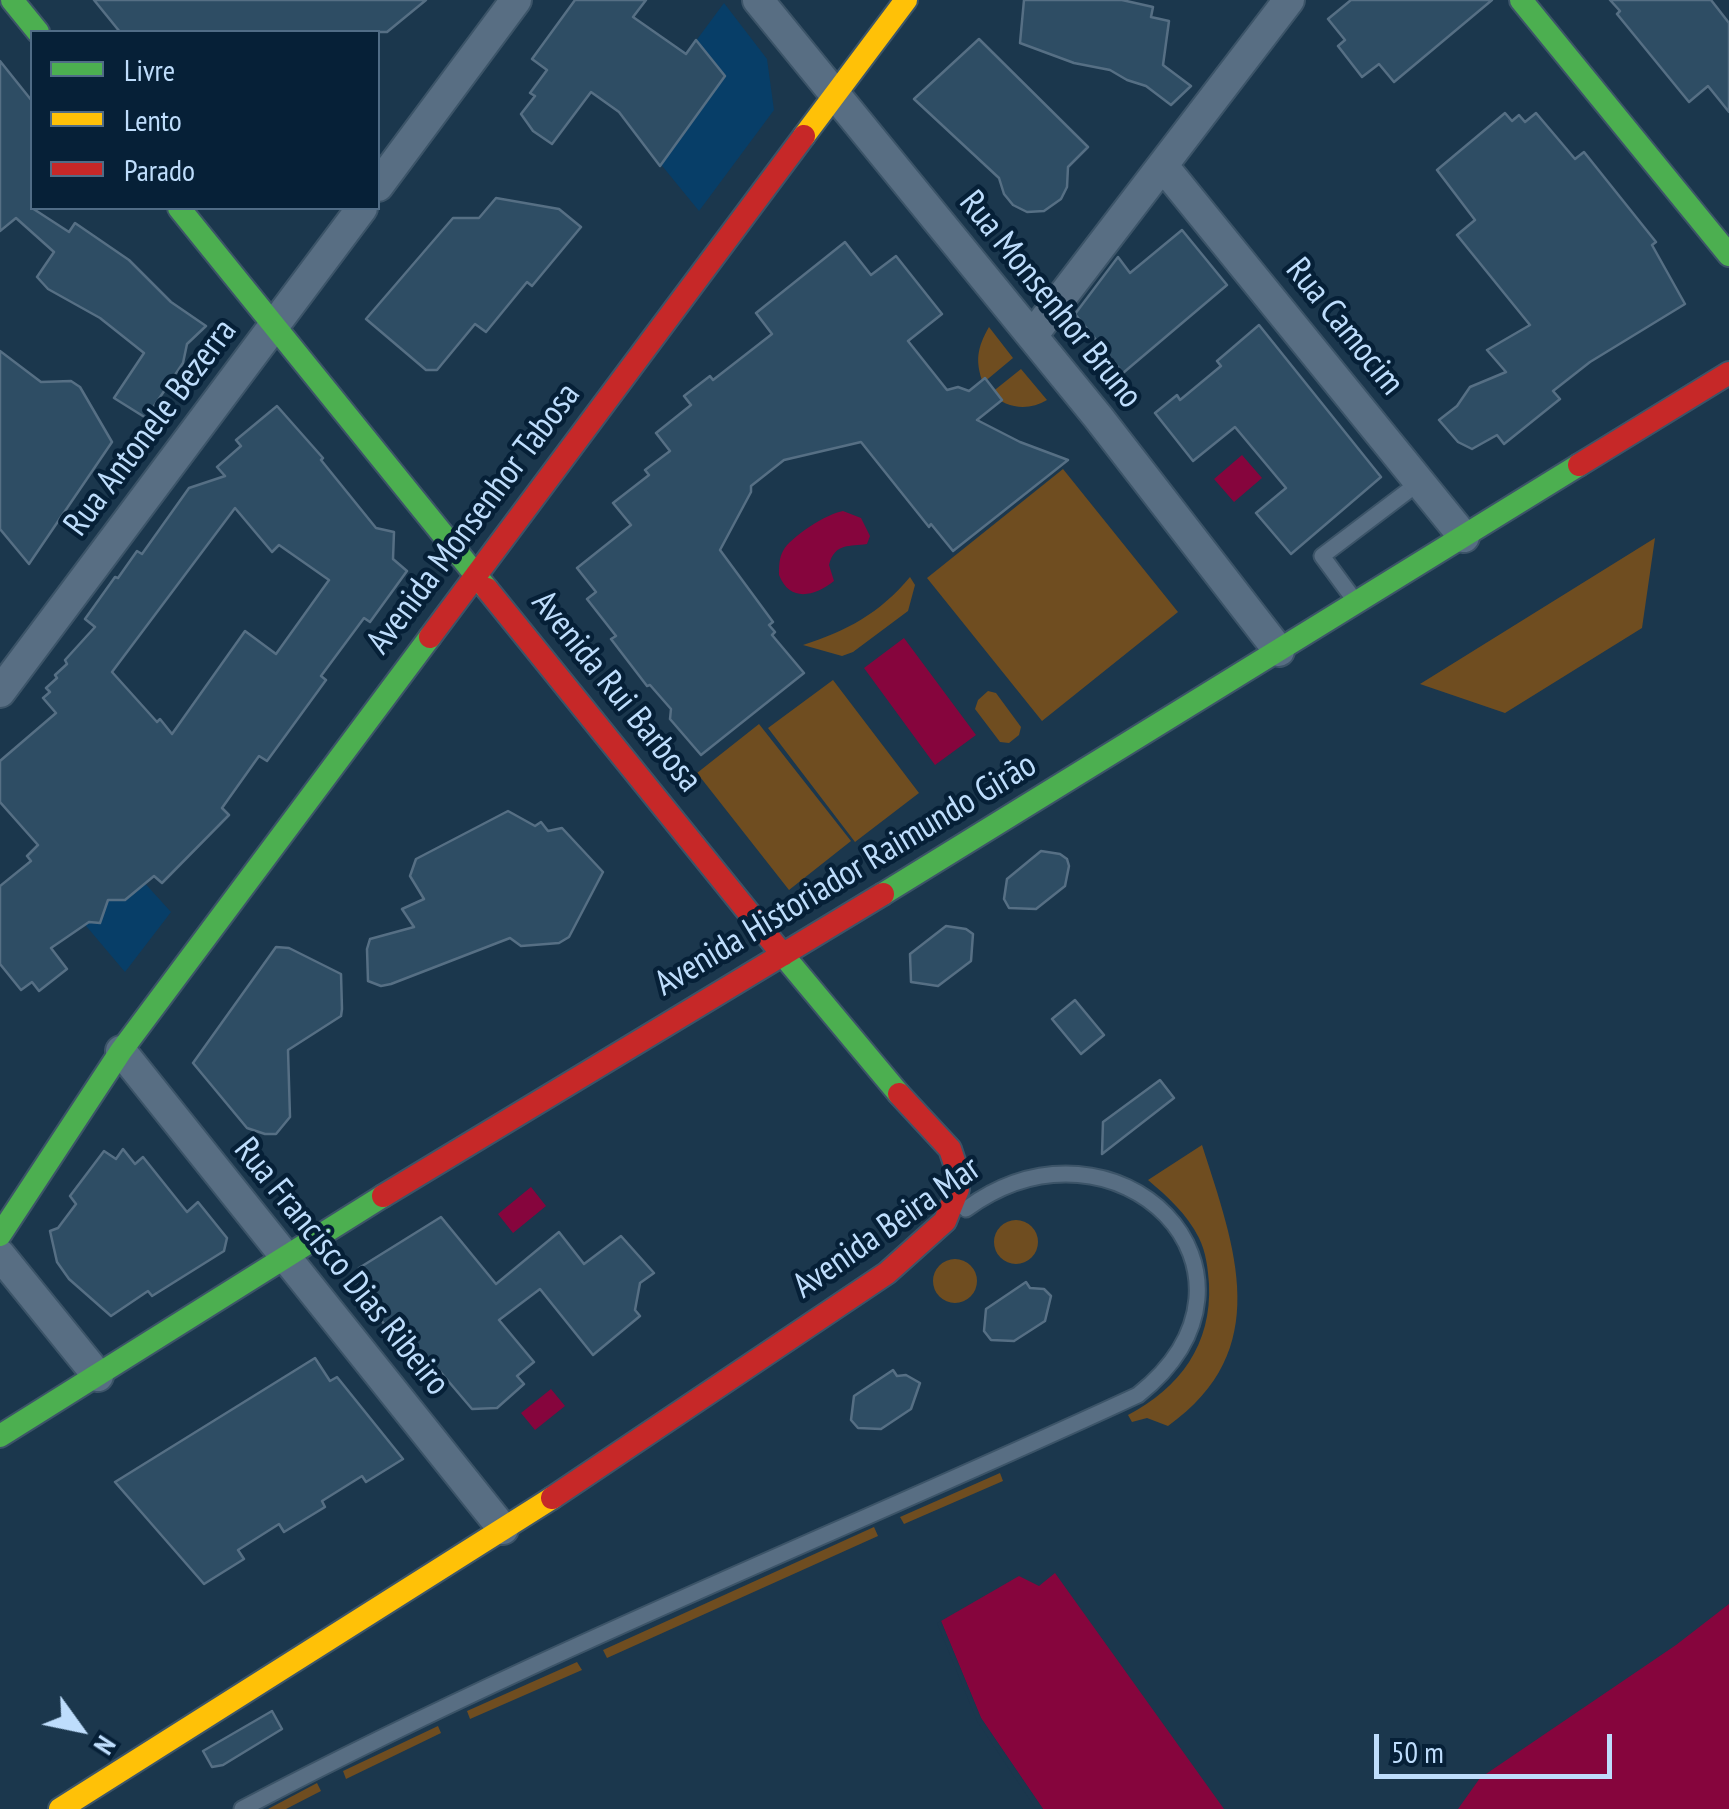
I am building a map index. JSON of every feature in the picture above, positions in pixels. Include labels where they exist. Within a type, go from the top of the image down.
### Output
[{"type":"main road","points":[[12,0],[36,30]]},
{"type":"main road","name":"Avenida Monsenhor Tabosa","points":[[0,1235],[121,1051],[906,0]]},
{"type":"main road","points":[[1520,0],[1729,255]]},
{"type":"main road","name":"Avenida Rui Barbosa","points":[[180,210],[864,1055],[950,1149],[957,1164],[960,1189],[939,1228]]},
{"type":"main road","name":"Avenida Historiador Raimundo Girão","points":[[0,1436],[452,1153],[783,955],[1729,373]]},
{"type":"main road","name":"Avenida Monsenhor Tabosa","points":[[20,1160],[99,1082]]},
{"type":"main road","name":"Avenida Beira Mar","points":[[60,1809],[503,1530],[887,1273],[939,1228]]},
{"type":"street","points":[[380,183],[516,0]]},
{"type":"street","name":"Rua Monsenhor Bruno","points":[[758,0],[1032,336],[1280,651]]},
{"type":"street","points":[[1032,336],[1289,0]]},
{"type":"street","name":"Rua Camocim","points":[[1163,166],[1464,537]]},
{"type":"street","name":"Rua Antonele Bezerra","points":[[0,692],[361,210]]},
{"type":"street","name":"Rua Francisco Dias Ribeiro","points":[[121,1051],[503,1530]]},
{"type":"street","points":[[0,1255],[98,1376]]},
{"type":"lane","points":[[1357,604],[1322,556],[1421,481]]},
{"type":"lane","name":"Avenida Beira Mar","points":[[242,1809],[341,1758],[758,1564],[1138,1395],[1162,1375],[1191,1330],[1196,1302],[1194,1266],[1183,1236],[1160,1206],[1108,1177],[1040,1176],[1010,1185],[986,1194],[939,1228]]},
{"type":"shaded area","points":[[724,3],[767,59],[774,110],[699,211],[623,118],[676,46],[687,53]]},
{"type":"shaded area","points":[[989,327],[1013,358],[983,383],[979,355]]},
{"type":"shaded area","points":[[1021,369],[1047,400],[1018,407],[991,393]]},
{"type":"shaded area","points":[[1242,455],[1262,478],[1234,502],[1214,479]]},
{"type":"shaded area","points":[[1063,469],[1178,612],[1042,721],[927,578]]},
{"type":"shaded area","points":[[843,511],[861,518],[870,536],[867,544],[835,552],[829,565],[834,581],[827,586],[804,594],[790,590],[779,575],[783,551],[810,526]]},
{"type":"shaded area","points":[[1655,538],[1642,628],[1505,713],[1420,684]]},
{"type":"shaded area","points":[[910,577],[915,585],[908,611],[853,652],[842,656],[803,645],[862,619]]},
{"type":"shaded area","points":[[904,638],[976,735],[935,765],[864,668]]},
{"type":"shaded area","points":[[833,680],[919,793],[855,842],[768,728]]},
{"type":"shaded area","points":[[988,691],[996,693],[1021,727],[1019,735],[1009,743],[1000,742],[975,709]]},
{"type":"shaded area","points":[[759,724],[851,841],[789,890],[697,773]]},
{"type":"shaded area","points":[[82,814],[171,912],[125,972],[27,856]]},
{"type":"shaded area","points":[[1202,1145],[1234,1259],[1238,1296],[1234,1331],[1223,1365],[1202,1396],[1168,1426],[1147,1418],[1132,1422],[1128,1415],[1177,1378],[1205,1326],[1209,1284],[1201,1243],[1183,1214],[1148,1180]]},
{"type":"shaded area","points":[[531,1187],[546,1206],[513,1233],[498,1214]]},
{"type":"shaded area","points":[[1016,1220],[1032,1226],[1038,1242],[1032,1258],[1016,1264],[1000,1258],[994,1242],[1000,1226]]},
{"type":"shaded area","points":[[955,1259],[971,1265],[977,1281],[971,1297],[955,1303],[939,1297],[933,1281],[939,1265]]},
{"type":"shaded area","points":[[551,1389],[565,1406],[535,1430],[521,1413]]},
{"type":"shaded area","points":[[1000,1473],[1003,1481],[904,1524],[900,1517]]},
{"type":"shaded area","points":[[874,1527],[878,1536],[607,1658],[603,1650]]},
{"type":"shaded area","points":[[1055,1573],[1224,1809],[1043,1809],[981,1718],[941,1621],[1019,1576],[1039,1586]]},
{"type":"shaded area","points":[[1729,1604],[1729,1809],[1458,1809],[1480,1778],[1676,1645]]},
{"type":"shaded area","points":[[577,1662],[582,1670],[470,1719],[467,1711]]},
{"type":"shaded area","points":[[438,1726],[441,1733],[346,1779],[343,1771]]},
{"type":"shaded area","points":[[317,1783],[321,1791],[286,1809],[268,1809]]},
{"type":"pier","points":[[941,1621],[981,1718],[1043,1809],[1036,1809],[977,1721],[937,1623]]},
{"type":"building","points":[[94,0],[426,0],[387,32],[118,30]]},
{"type":"building","points":[[575,0],[646,0],[633,17],[686,54],[696,40],[725,76],[660,166],[619,112],[591,92],[552,144],[533,131],[521,114],[547,70],[532,59]]},
{"type":"building","points":[[1024,0],[1122,0],[1153,7],[1151,17],[1169,21],[1163,65],[1191,86],[1171,105],[1146,86],[1110,70],[1074,63],[1020,43]]},
{"type":"building","points":[[1351,0],[1492,0],[1394,82],[1379,64],[1362,77],[1338,46],[1345,40],[1328,19]]},
{"type":"building","points":[[1610,0],[1711,0],[1729,23],[1729,112],[1708,86],[1689,102],[1617,14],[1620,11]]},
{"type":"building","points":[[979,39],[1088,147],[1068,167],[1067,187],[1061,199],[1044,211],[1027,212],[1013,205],[999,178],[914,99]]},
{"type":"building","points":[[0,61],[30,98],[30,210],[69,232],[75,223],[129,260],[171,302],[206,326],[187,344],[183,363],[146,418],[114,398],[144,353],[100,318],[48,289],[37,277],[54,252],[16,218],[0,231]]},
{"type":"building","points":[[1505,113],[1512,121],[1519,115],[1525,122],[1536,113],[1575,159],[1584,152],[1656,242],[1652,245],[1685,304],[1590,362],[1553,391],[1560,399],[1504,444],[1497,435],[1472,449],[1458,442],[1439,420],[1457,406],[1470,387],[1506,372],[1487,350],[1530,325],[1457,235],[1475,220],[1437,170]]},
{"type":"building","points":[[496,198],[559,209],[581,227],[532,286],[527,282],[486,332],[475,324],[437,370],[426,370],[366,319],[453,218],[479,218]]},
{"type":"building","points":[[1182,230],[1227,285],[1123,373],[1075,314],[1118,257],[1130,273]]},
{"type":"building","points":[[845,242],[871,275],[896,256],[942,314],[908,341],[947,390],[958,387],[969,391],[985,378],[1002,400],[977,420],[1068,460],[953,551],[861,442],[784,460],[751,486],[720,550],[773,622],[769,625],[775,632],[772,635],[804,673],[701,755],[670,719],[671,709],[647,686],[611,639],[616,636],[587,599],[596,592],[577,568],[631,525],[613,503],[649,475],[645,470],[670,451],[656,433],[691,405],[684,396],[710,376],[713,380],[772,334],[756,313]]},
{"type":"building","points":[[1259,325],[1381,477],[1291,554],[1256,513],[1286,488],[1235,427],[1193,461],[1155,413],[1177,395],[1180,400],[1221,366],[1217,361]]},
{"type":"building","points":[[0,351],[41,382],[71,381],[80,387],[112,442],[29,564],[0,529]]},
{"type":"building","points":[[277,406],[376,528],[394,532],[393,559],[407,571],[370,622],[364,618],[321,676],[326,680],[267,761],[259,756],[222,808],[229,815],[162,883],[154,876],[125,900],[108,900],[100,923],[89,922],[51,948],[67,969],[39,991],[32,982],[21,990],[0,964],[0,886],[31,861],[27,856],[38,845],[0,802],[0,761],[56,713],[43,698],[50,692],[46,688],[95,627],[85,619],[137,551],[142,554],[189,488],[225,476],[217,467],[241,446],[236,440]],"holes":[[[235,508],[272,552],[279,545],[329,580],[276,654],[245,631],[172,734],[112,672]]]},
{"type":"building","points":[[508,811],[535,826],[541,822],[548,831],[562,828],[603,872],[569,937],[559,943],[521,946],[510,938],[391,984],[381,986],[368,981],[370,939],[414,927],[402,909],[424,899],[410,876],[416,859]]},
{"type":"building","points":[[1041,851],[1067,859],[1065,886],[1036,909],[1009,908],[1004,899],[1007,879]]},
{"type":"building","points":[[946,926],[973,934],[971,961],[938,986],[911,982],[910,954]]},
{"type":"building","points":[[276,947],[289,948],[341,974],[342,1009],[341,1016],[288,1050],[290,1117],[276,1134],[265,1134],[247,1128],[193,1063]]},
{"type":"building","points":[[1075,1000],[1104,1035],[1081,1054],[1052,1019]]},
{"type":"building","points":[[1160,1080],[1174,1098],[1102,1154],[1103,1122]]},
{"type":"building","points":[[123,1149],[135,1164],[143,1157],[187,1212],[198,1202],[227,1238],[224,1251],[152,1296],[148,1291],[111,1316],[69,1279],[57,1262],[50,1231],[58,1228],[76,1204],[70,1196],[104,1151],[116,1159]]},
{"type":"building","points":[[441,1217],[496,1284],[559,1232],[584,1264],[621,1236],[654,1273],[640,1283],[635,1310],[640,1316],[593,1355],[540,1289],[499,1320],[534,1362],[517,1376],[524,1384],[497,1408],[472,1409],[438,1369],[427,1379],[353,1284],[359,1268]]},
{"type":"building","points":[[1026,1282],[1030,1288],[1044,1289],[1051,1296],[1045,1321],[1014,1341],[991,1340],[984,1331],[986,1309]]},
{"type":"building","points":[[315,1358],[330,1381],[337,1377],[403,1459],[366,1482],[362,1476],[322,1501],[325,1507],[284,1532],[279,1524],[238,1550],[244,1559],[204,1584],[115,1482]]},
{"type":"building","points":[[893,1370],[897,1376],[906,1375],[920,1383],[911,1409],[881,1429],[858,1428],[851,1420],[854,1396]]},
{"type":"building","points":[[272,1711],[282,1729],[223,1765],[212,1767],[203,1751]]},
{"type":"traffic: fast","points":[[12,0],[36,30]]},
{"type":"traffic: fast","points":[[1521,0],[1729,255]]},
{"type":"traffic: fast","points":[[181,210],[487,589]]},
{"type":"traffic: fast","points":[[883,894],[1579,465]]},
{"type":"traffic: fast","points":[[0,1235],[121,1051],[430,637]]},
{"type":"traffic: fast","points":[[783,955],[899,1094]]},
{"type":"traffic: fast","points":[[0,1436],[383,1196]]},
{"type":"traffic: slow","points":[[804,136],[906,0]]},
{"type":"traffic: slow","points":[[60,1809],[552,1498]]},
{"type":"traffic: jam","points":[[430,637],[804,136]]},
{"type":"traffic: jam","points":[[1579,465],[1729,373]]},
{"type":"traffic: jam","points":[[487,589],[783,955]]},
{"type":"traffic: jam","points":[[383,1196],[883,894]]},
{"type":"traffic: jam","points":[[552,1498],[887,1273],[945,1221],[958,1189],[950,1149],[899,1094]]}]
